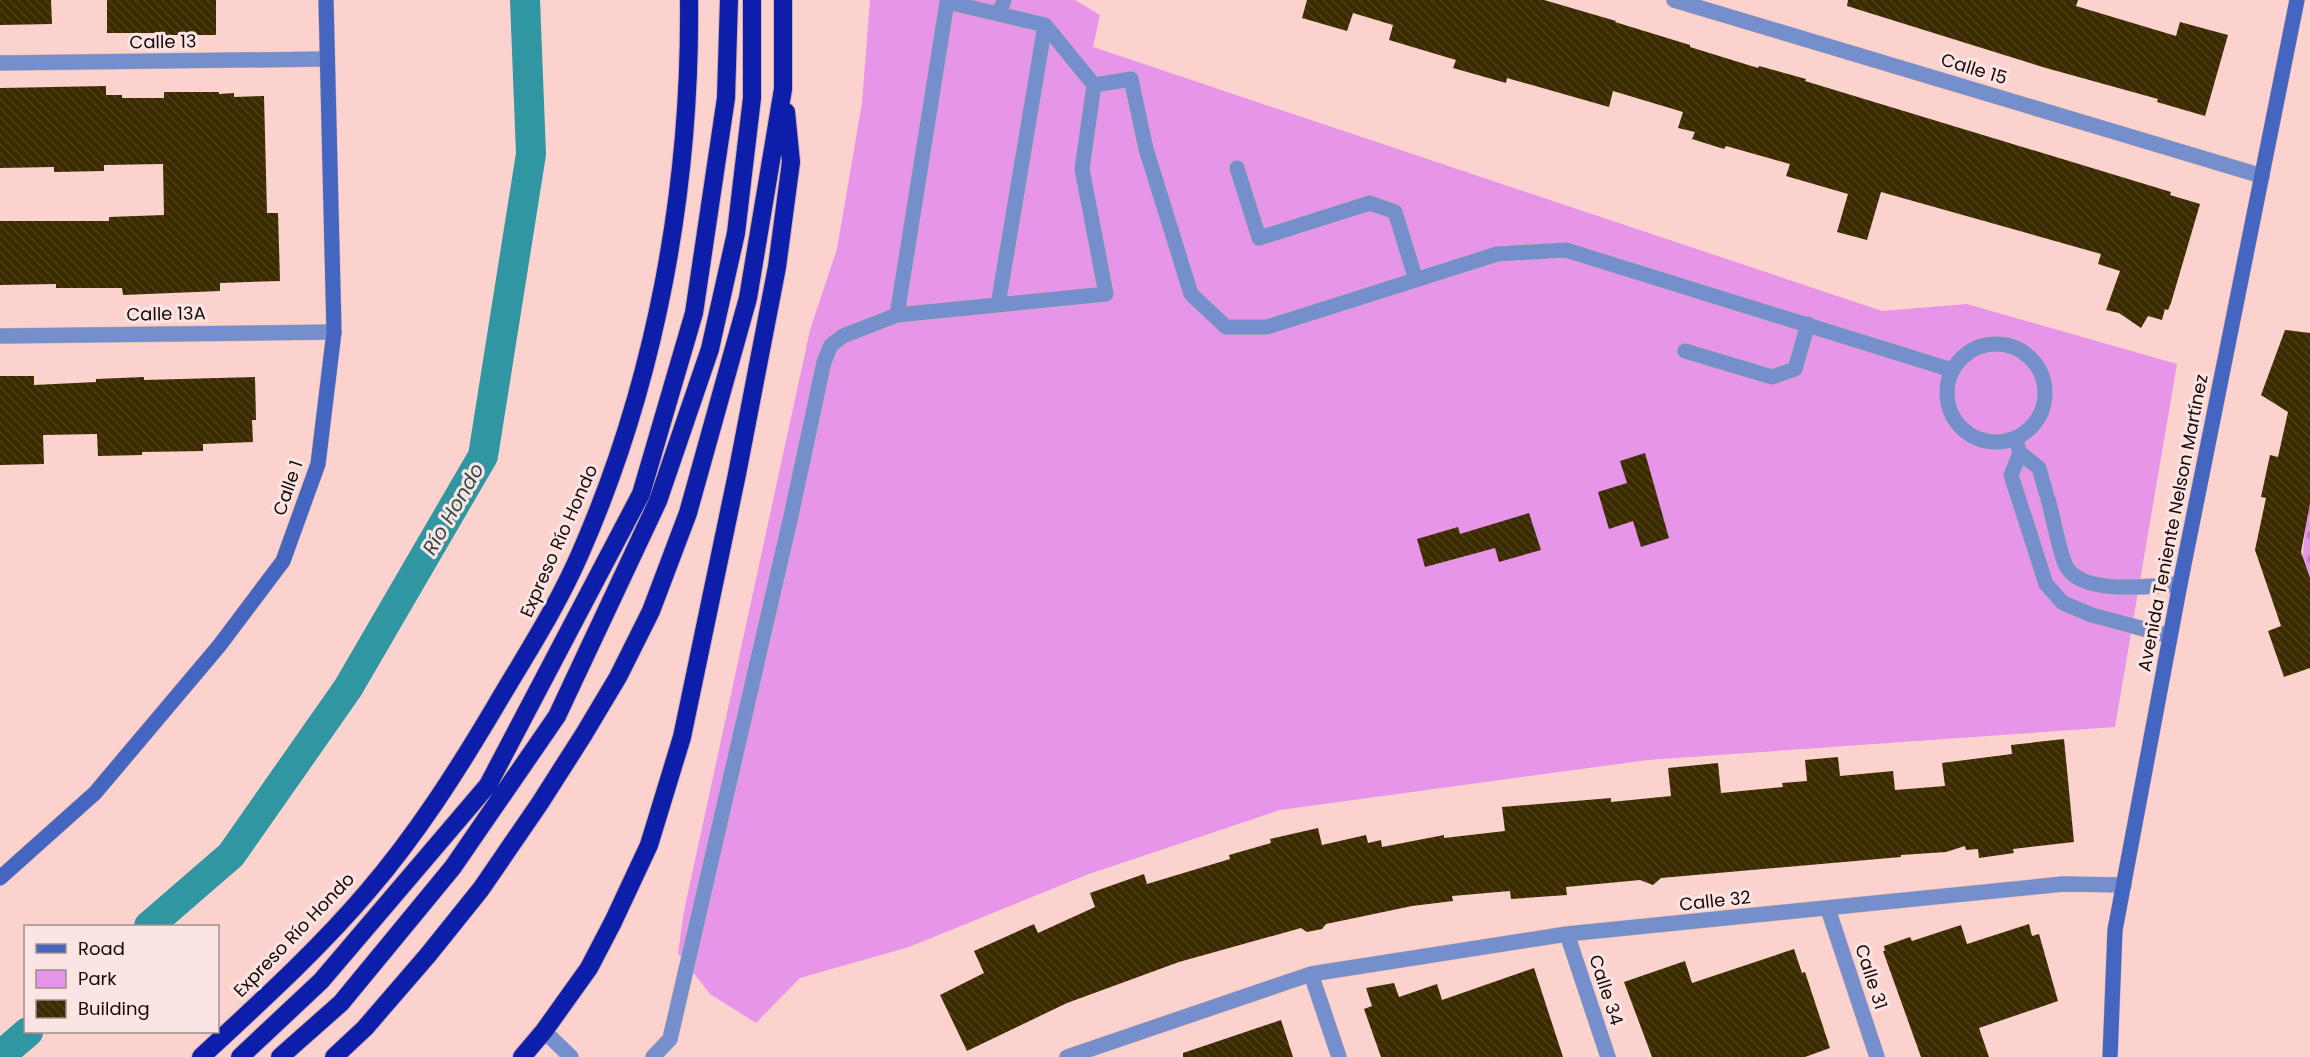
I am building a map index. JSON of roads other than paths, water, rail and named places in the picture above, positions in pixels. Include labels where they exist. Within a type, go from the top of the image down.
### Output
[{"type":"highway","name":"Expreso Río Hondo","points":[[201,1057],[323,939],[369,890],[449,784],[540,634],[580,556],[616,466],[644,370],[668,265],[681,171],[689,59],[689,0]]},
{"type":"highway","points":[[240,1057],[321,981],[488,785],[641,494],[694,313],[726,98],[729,0]]},
{"type":"highway","points":[[280,1057],[341,1003],[453,867],[557,716],[658,501],[710,349],[736,233],[752,98],[752,0]]},
{"type":"highway","points":[[522,1057],[544,1031],[589,968],[622,903],[649,845],[682,737],[744,440],[779,256],[791,162],[783,89],[783,0]]},
{"type":"highway","points":[[334,1057],[364,1028],[428,955],[481,889],[584,734],[618,676],[651,611],[688,513],[748,298],[783,89]]},
{"type":"street","name":"Calle 1","points":[[0,878],[94,793],[219,646],[283,561],[318,464],[333,332],[326,0]]},
{"type":"street","name":"Calle 15","points":[[1674,0],[2262,176]]},
{"type":"street","name":"Avenida Teniente Nelson Martínez","points":[[2110,1057],[2115,930],[2180,584],[2297,0]]},
{"type":"street","points":[[653,1057],[670,1039],[824,362],[831,345],[843,336],[897,315],[1106,294],[1082,169],[1094,85],[1045,25],[1001,7],[947,2],[897,315]]},
{"type":"street","points":[[998,305],[1045,25]]},
{"type":"street","name":"Calle 13","points":[[0,63],[327,59]]},
{"type":"street","points":[[1094,85],[1131,79],[1146,149],[1191,294],[1226,327],[1267,327],[1497,254],[1566,250],[1952,370]]},
{"type":"street","points":[[1237,168],[1259,238],[1370,203],[1395,212],[1416,280]]},
{"type":"street","points":[[1685,351],[1772,377],[1795,369],[1808,324]]},
{"type":"street","name":"Calle 13A","points":[[0,336],[333,332]]},
{"type":"street","points":[[1994,343],[2011,345],[2026,353],[2038,366],[2044,381],[2045,399],[2040,415],[2030,429],[2015,438],[2000,442],[1985,441],[1971,435],[1960,426],[1951,413],[1947,399],[1947,384],[1952,370],[1963,356],[1977,347],[1994,343]]},
{"type":"street","points":[[2015,438],[2020,453],[2039,468],[2067,567],[2082,580],[2118,588],[2180,584]]},
{"type":"street","points":[[2020,453],[2011,475],[2046,584],[2062,603],[2092,615],[2170,636]]},
{"type":"street","points":[[2046,584],[2067,567]]},
{"type":"street","name":"Calle 32","points":[[1070,1056],[1311,974],[1567,934],[2063,884],[2124,885]]},
{"type":"street","name":"Calle 31","points":[[1828,909],[1877,1057]]},
{"type":"street","name":"Calle 34","points":[[1567,934],[1608,1057]]},
{"type":"street","points":[[1311,974],[1339,1057]]},
{"type":"street","points":[[544,1031],[571,1057]]},
{"type":"waterway","name":"Río Hondo","points":[[150,925],[231,855],[348,688],[483,456],[531,154],[525,0]]},
{"type":"waterway","name":"Río Hondo","points":[[0,1056],[27,1033]]}]
